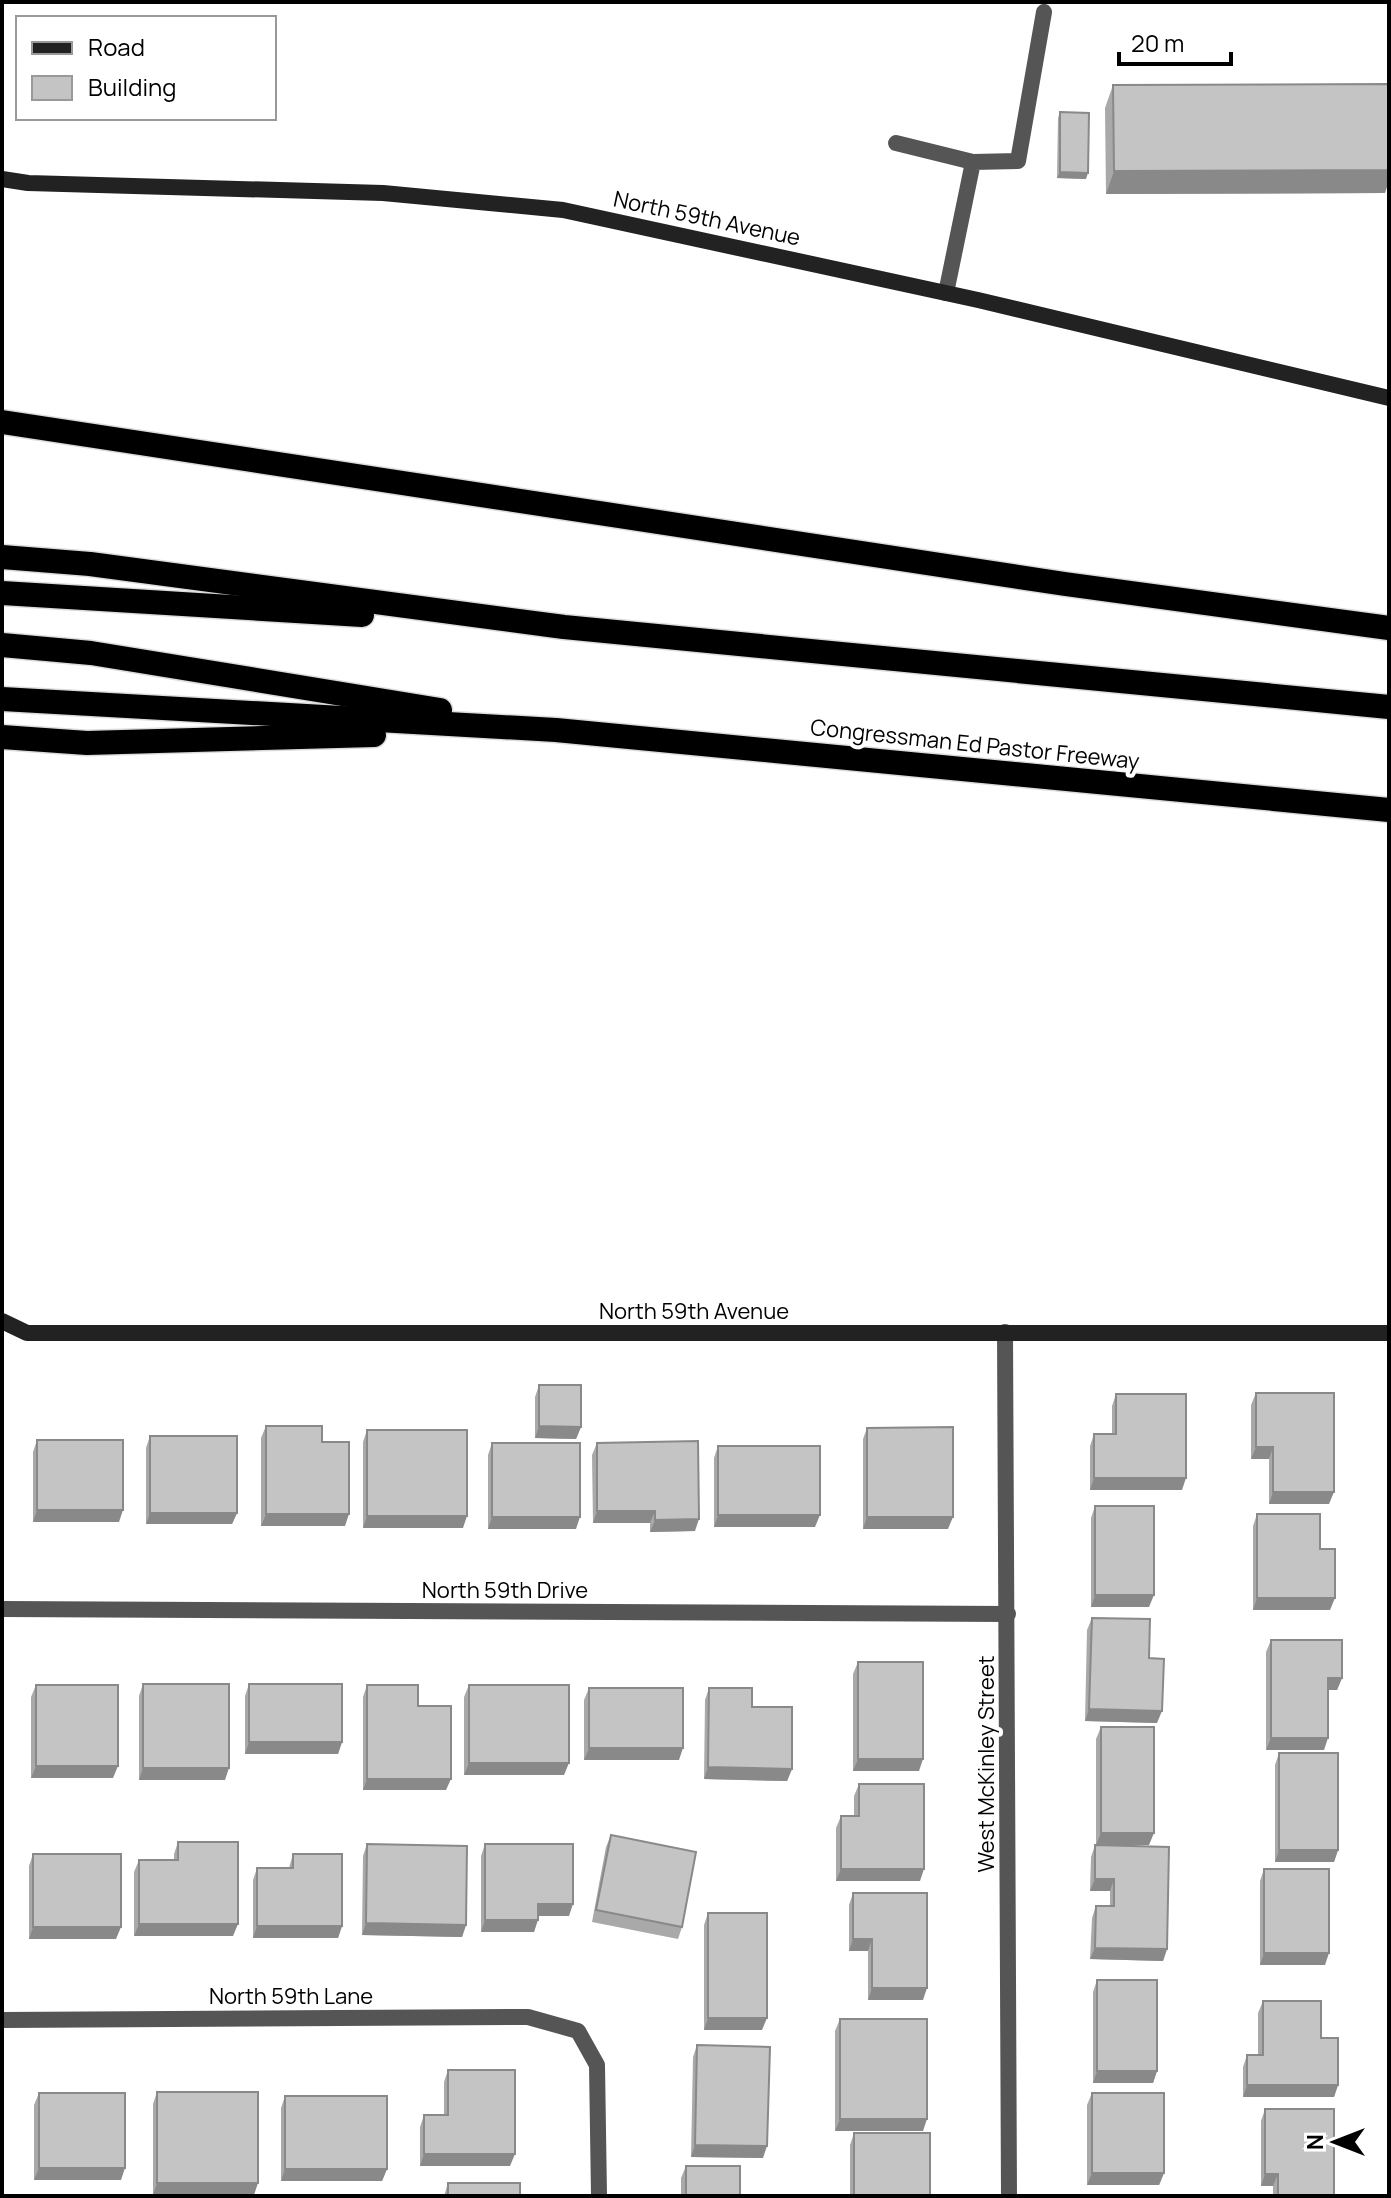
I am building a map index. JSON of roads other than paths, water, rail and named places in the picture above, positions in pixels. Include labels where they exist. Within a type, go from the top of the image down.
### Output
[{"type":"highway","points":[[2,422],[1065,584],[1389,628]]},
{"type":"highway","points":[[2,557],[90,564],[564,627],[1389,707]]},
{"type":"highway","points":[[2,593],[564,627]]},
{"type":"highway","points":[[2,645],[91,653],[556,730]]},
{"type":"highway","points":[[2,699],[556,730]]},
{"type":"highway","points":[[2,737],[87,743],[556,730]]},
{"type":"highway","name":"Congressman Ed Pastor Freeway","points":[[556,730],[1389,810]]},
{"type":"main road","name":"North 59th Avenue","points":[[2,179],[57,185],[383,193],[563,210],[946,293],[1389,398]]},
{"type":"main road","name":"North 59th Avenue","points":[[2,1321],[27,1333],[1389,1333]]},
{"type":"street","points":[[896,143],[973,162],[1018,161],[1044,12]]},
{"type":"street","points":[[946,293],[973,162]]},
{"type":"street","name":"West McKinley Street","points":[[1005,1332],[1009,2196]]},
{"type":"street","name":"North 59th Drive","points":[[2,1609],[1008,1614]]},
{"type":"street","name":"North 59th Lane","points":[[2,2020],[528,2017],[578,2031],[597,2065],[599,2196]]}]
